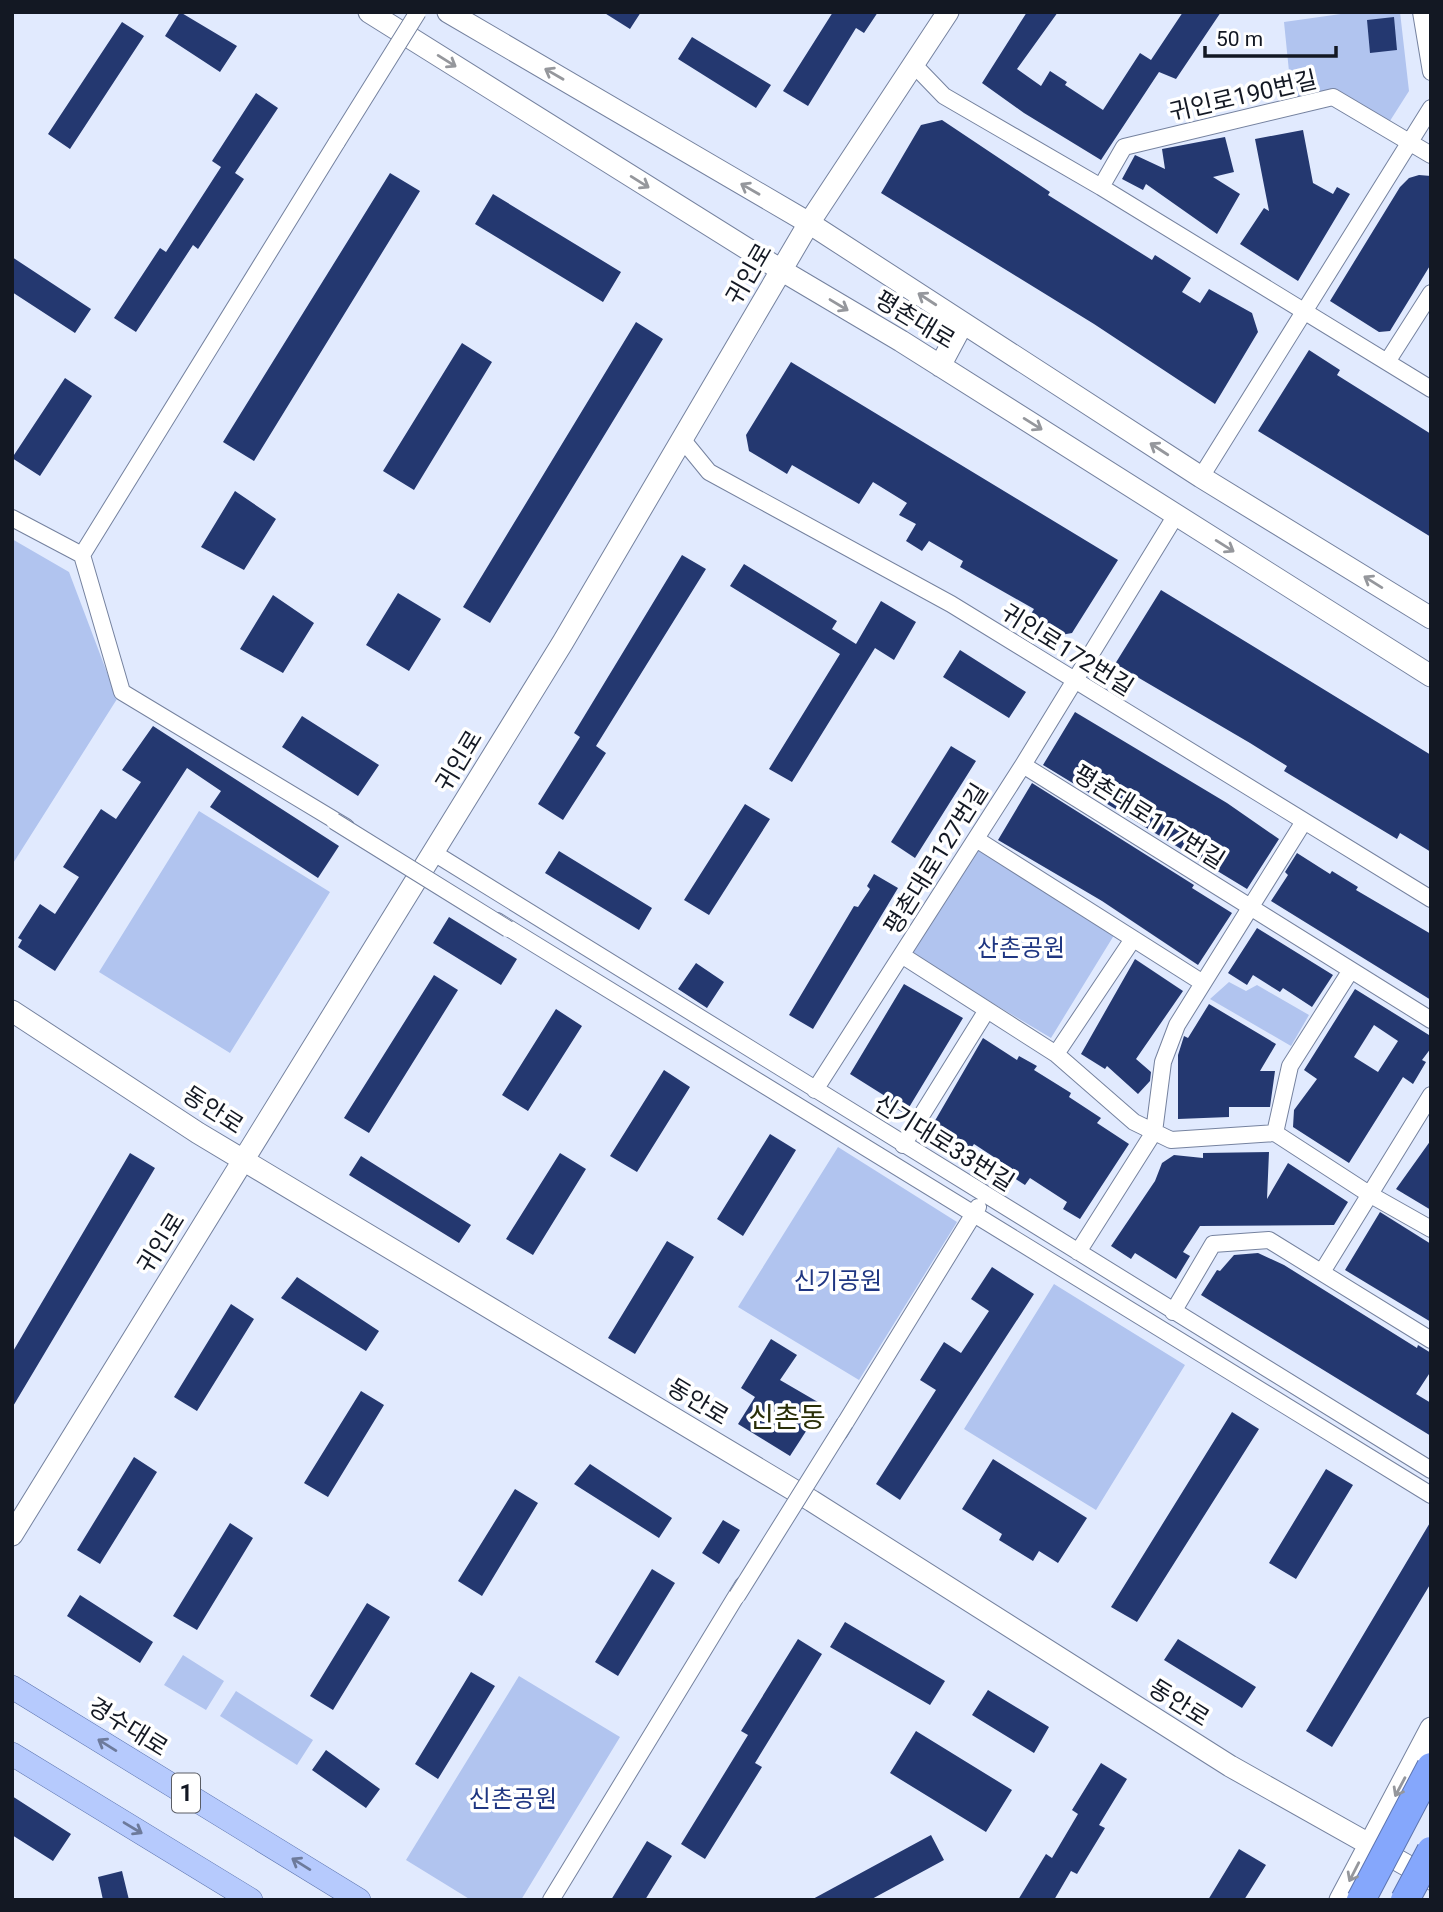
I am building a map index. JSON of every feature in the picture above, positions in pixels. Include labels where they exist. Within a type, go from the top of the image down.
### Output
[{"type":"highway","points":[[1361,1900],[1431,1767]]},
{"type":"highway","points":[[1405,1900],[1421,1860]]},
{"type":"main road","name":"경수대로","points":[[12,1686],[359,1900]]},
{"type":"main road","name":"1","points":[[12,1754],[251,1900]]},
{"type":"street","name":"평촌대로","points":[[369,12],[781,270],[940,366],[1431,676]]},
{"type":"street","points":[[82,555],[418,12]]},
{"type":"street","name":"평촌대로","points":[[448,12],[809,223],[1201,477],[1431,618]]},
{"type":"street","name":"귀인로","points":[[12,1535],[563,642],[809,223],[915,66],[948,12]]},
{"type":"street","points":[[1421,12],[1431,72]]},
{"type":"street","points":[[915,66],[944,96],[1101,187],[1431,389]]},
{"type":"street","name":"귀인로190번길","points":[[1101,187],[1124,147],[1333,97],[1431,155]]},
{"type":"street","points":[[1201,477],[1303,309],[1431,108]]},
{"type":"street","points":[[1387,362],[1431,293]]},
{"type":"street","points":[[940,366],[963,323]]},
{"type":"street","name":"귀인로172번길","points":[[682,439],[709,472],[951,604],[1303,823],[1431,899]]},
{"type":"street","name":"평촌대로127번길","points":[[1177,515],[903,956],[1056,1054],[1134,1122],[1154,1132],[1171,1139],[1275,1133]]},
{"type":"street","points":[[12,518],[82,555],[122,692],[1431,1496]]},
{"type":"street","name":"평촌대로117번길","points":[[1023,765],[1431,1020]]},
{"type":"street","points":[[334,821],[385,848]]},
{"type":"street","points":[[1078,1252],[1154,1132],[1163,1062],[1177,1025],[1303,823]]},
{"type":"street","points":[[976,839],[1203,983]]},
{"type":"street","name":"신기대로33번길","points":[[434,853],[1431,1470]]},
{"type":"street","points":[[452,894],[508,929]]},
{"type":"street","points":[[1056,1054],[1133,939]]},
{"type":"street","points":[[815,1090],[903,956]]},
{"type":"street","points":[[1351,970],[1290,1066],[1275,1133],[1369,1194],[1431,1229]]},
{"type":"street","points":[[903,1145],[987,1010]]},
{"type":"street","name":"동안로","points":[[12,1011],[243,1160],[812,1501],[1230,1766],[1368,1845],[1421,1860],[1431,1879]]},
{"type":"street","points":[[1322,1272],[1431,1095]]},
{"type":"street","points":[[737,1596],[985,1195]]},
{"type":"street","points":[[1172,1312],[1213,1244],[1269,1240],[1431,1340]]},
{"type":"street","points":[[815,1474],[845,1423]]},
{"type":"street","points":[[551,1900],[782,1522]]},
{"type":"street","points":[[1340,1900],[1431,1728]]},
{"type":"street","points":[[1395,1900],[1421,1860],[1431,1832]]},
{"type":"green space","points":[[1355,12],[1400,12],[1409,91],[1388,124],[1332,91],[1292,101],[1284,22]]},
{"type":"green space","points":[[12,539],[69,572],[117,699],[12,865]]},
{"type":"green space","points":[[199,811],[330,892],[230,1053],[99,972]]},
{"type":"green space","name":"산촌공원","points":[[976,848],[1116,932],[1051,1038],[911,954]]},
{"type":"green space","points":[[1229,982],[1246,991],[1257,985],[1309,1015],[1291,1046],[1210,999]]},
{"type":"green space","name":"신기공원","points":[[838,1147],[957,1222],[859,1380],[738,1307]]},
{"type":"green space","points":[[1054,1284],[1185,1365],[1096,1510],[964,1429]]},
{"type":"green space","points":[[183,1655],[224,1681],[206,1710],[164,1685]]},
{"type":"green space","name":"신촌공원","points":[[519,1676],[620,1737],[521,1900],[471,1900],[406,1860]]},
{"type":"green space","points":[[236,1691],[313,1740],[297,1765],[220,1716]]},
{"type":"building","points":[[180,12],[237,46],[220,72],[165,36]]},
{"type":"building","points":[[603,12],[641,12],[630,29]]},
{"type":"building","points":[[833,12],[878,12],[864,33],[856,28],[808,106],[783,91]]},
{"type":"building","points":[[1027,12],[1058,12],[1017,69],[1041,86],[1050,71],[1067,82],[1065,85],[1103,110],[1140,53],[1151,60],[1183,12],[1221,12],[1176,79],[1159,72],[1101,160],[1024,113],[982,83]]},
{"type":"building","points":[[1394,17],[1397,50],[1370,53],[1367,20]]},
{"type":"building","points":[[122,22],[144,36],[70,149],[48,134]]},
{"type":"building","points":[[692,37],[771,85],[756,108],[678,59]]},
{"type":"building","points":[[256,93],[278,108],[235,173],[244,179],[198,249],[193,245],[136,332],[114,318],[160,248],[166,252],[221,167],[212,161]]},
{"type":"building","points":[[942,120],[1050,192],[1048,195],[1152,260],[1155,255],[1191,278],[1182,292],[1200,303],[1209,289],[1252,313],[1258,332],[1215,404],[1094,324],[881,193],[921,125]]},
{"type":"building","points":[[1303,130],[1313,183],[1333,194],[1337,187],[1350,194],[1298,281],[1240,244],[1264,208],[1269,211],[1255,139]]},
{"type":"building","points":[[1225,137],[1234,172],[1213,177],[1240,194],[1217,234],[1146,184],[1143,190],[1122,179],[1135,155],[1165,169],[1162,149]]},
{"type":"building","points":[[390,173],[420,191],[254,461],[223,442]]},
{"type":"building","points":[[1431,176],[1431,264],[1390,331],[1379,332],[1330,301],[1400,187],[1409,178]]},
{"type":"building","points":[[493,194],[621,272],[603,302],[475,224]]},
{"type":"building","points":[[12,257],[91,309],[75,333],[12,292]]},
{"type":"building","points":[[636,322],[663,339],[490,623],[463,607]]},
{"type":"building","points":[[462,343],[492,362],[414,490],[383,471]]},
{"type":"building","points":[[1309,350],[1340,370],[1337,375],[1431,434],[1431,537],[1258,431]]},
{"type":"building","points":[[791,362],[1118,560],[1072,633],[1061,635],[1029,617],[1034,609],[960,567],[963,561],[929,541],[922,551],[906,541],[916,524],[899,515],[907,503],[873,482],[859,504],[792,465],[787,474],[749,451],[746,435]]},
{"type":"building","points":[[65,378],[92,396],[40,476],[12,458]]},
{"type":"building","points":[[235,491],[276,519],[244,570],[201,547]]},
{"type":"building","points":[[682,555],[706,569],[596,746],[606,753],[563,820],[538,804],[580,737],[574,733]]},
{"type":"building","points":[[744,564],[837,621],[832,629],[856,644],[881,601],[916,622],[894,660],[875,648],[792,782],[769,769],[840,654],[730,586]]},
{"type":"building","points":[[1161,590],[1431,755],[1431,852],[1400,833],[1397,839],[1284,771],[1287,766],[1250,743],[1115,664]]},
{"type":"building","points":[[398,593],[441,619],[409,671],[366,645]]},
{"type":"building","points":[[273,595],[314,623],[283,673],[240,649]]},
{"type":"building","points":[[960,650],[1026,692],[1009,718],[943,677]]},
{"type":"building","points":[[1075,712],[1227,803],[1279,839],[1247,889],[1043,765]]},
{"type":"building","points":[[302,716],[379,765],[358,796],[282,747]]},
{"type":"building","points":[[153,726],[339,846],[318,878],[210,807],[221,791],[187,768],[55,971],[18,947],[22,940],[18,938],[40,904],[55,914],[79,877],[63,867],[101,809],[116,819],[141,782],[122,770]]},
{"type":"building","points":[[951,746],[976,761],[915,858],[891,842]]},
{"type":"building","points":[[1032,783],[1194,885],[1192,888],[1232,913],[1198,965],[1102,901],[998,840]]},
{"type":"building","points":[[745,804],[770,819],[709,915],[684,900]]},
{"type":"building","points":[[559,851],[652,908],[639,930],[545,873]]},
{"type":"building","points":[[1297,853],[1330,874],[1332,871],[1358,887],[1356,890],[1431,934],[1431,1000],[1271,901],[1288,875],[1285,872]]},
{"type":"building","points":[[874,874],[898,888],[813,1029],[789,1015],[854,906],[858,907],[870,889],[867,886]]},
{"type":"building","points":[[449,917],[517,959],[501,985],[433,943]]},
{"type":"building","points":[[1257,928],[1333,975],[1312,1007],[1283,988],[1280,992],[1253,975],[1247,985],[1228,973]]},
{"type":"building","points":[[1135,959],[1183,991],[1136,1059],[1151,1072],[1150,1081],[1138,1094],[1107,1066],[1105,1069],[1081,1054]]},
{"type":"building","points":[[696,963],[724,982],[707,1008],[678,989]]},
{"type":"building","points":[[434,975],[458,990],[369,1133],[344,1118]]},
{"type":"building","points":[[904,984],[963,1018],[905,1114],[882,1100],[885,1096],[850,1074]]},
{"type":"building","points":[[1355,989],[1429,1035],[1431,1048],[1422,1060],[1426,1062],[1413,1084],[1403,1077],[1349,1163],[1293,1127],[1294,1110],[1317,1079],[1304,1070]],"holes":[[[1374,1025],[1398,1041],[1378,1072],[1354,1057]]]},
{"type":"building","points":[[1209,1004],[1276,1044],[1260,1071],[1275,1071],[1270,1107],[1229,1107],[1229,1117],[1178,1119],[1178,1055],[1184,1036],[1188,1038]]},
{"type":"building","points":[[556,1009],[582,1026],[528,1111],[502,1095]]},
{"type":"building","points":[[983,1038],[1017,1060],[1019,1056],[1037,1066],[1034,1070],[1071,1093],[1069,1097],[1101,1118],[1097,1123],[1129,1144],[1080,1219],[1063,1209],[1067,1202],[1030,1178],[1025,1185],[1008,1174],[1012,1169],[974,1144],[968,1153],[929,1131]]},
{"type":"building","points":[[664,1070],[690,1087],[637,1172],[610,1156]]},
{"type":"building","points":[[770,1134],[796,1150],[743,1236],[717,1219]]},
{"type":"building","points":[[1431,1140],[1431,1210],[1396,1189]]},
{"type":"building","points":[[1269,1152],[1267,1199],[1288,1163],[1348,1202],[1334,1225],[1200,1226],[1183,1252],[1190,1256],[1176,1279],[1135,1253],[1131,1259],[1111,1246],[1155,1181],[1162,1163],[1174,1155],[1203,1158],[1203,1153]]},
{"type":"building","points":[[130,1153],[155,1168],[12,1408],[12,1353]]},
{"type":"building","points":[[560,1153],[586,1169],[533,1255],[506,1239]]},
{"type":"building","points":[[361,1156],[471,1225],[459,1243],[349,1175]]},
{"type":"building","points":[[1380,1212],[1431,1244],[1431,1322],[1345,1270]]},
{"type":"building","points":[[667,1241],[694,1257],[635,1354],[608,1338]]},
{"type":"building","points":[[1258,1253],[1284,1265],[1417,1348],[1418,1345],[1431,1353],[1431,1371],[1416,1394],[1431,1403],[1431,1436],[1201,1295],[1217,1270],[1220,1271],[1234,1255]]},
{"type":"building","points":[[992,1267],[1034,1294],[900,1500],[876,1484],[936,1390],[920,1380],[944,1342],[961,1353],[989,1311],[971,1299]]},
{"type":"building","points":[[297,1277],[379,1331],[366,1351],[281,1298]]},
{"type":"building","points":[[231,1304],[254,1319],[197,1411],[174,1397]]},
{"type":"building","points":[[771,1339],[797,1355],[780,1380],[823,1405],[790,1456],[738,1424],[755,1397],[741,1388]]},
{"type":"building","points":[[361,1391],[384,1405],[328,1497],[304,1483]]},
{"type":"building","points":[[1232,1412],[1259,1429],[1137,1622],[1111,1607]]},
{"type":"building","points":[[134,1457],[157,1472],[100,1564],[77,1550]]},
{"type":"building","points":[[993,1459],[1087,1518],[1058,1563],[1039,1551],[1033,1561],[999,1540],[1002,1534],[962,1509]]},
{"type":"building","points":[[590,1464],[672,1518],[659,1538],[574,1484]]},
{"type":"building","points":[[1326,1469],[1353,1485],[1296,1579],[1269,1563]]},
{"type":"building","points":[[515,1489],[538,1503],[482,1596],[458,1581]]},
{"type":"building","points":[[723,1520],[740,1530],[719,1564],[702,1553]]},
{"type":"building","points":[[1431,1521],[1431,1583],[1332,1747],[1306,1731]]},
{"type":"building","points":[[230,1523],[253,1538],[197,1630],[173,1616]]},
{"type":"building","points":[[652,1569],[675,1583],[618,1676],[595,1662]]},
{"type":"building","points":[[80,1595],[153,1642],[140,1663],[67,1616]]},
{"type":"building","points":[[367,1603],[390,1617],[333,1710],[310,1696]]},
{"type":"building","points":[[845,1622],[945,1681],[930,1705],[830,1647]]},
{"type":"building","points":[[798,1639],[822,1654],[755,1763],[762,1767],[705,1859],[681,1844],[748,1735],[741,1731]]},
{"type":"building","points":[[1178,1639],[1256,1687],[1242,1708],[1164,1660]]},
{"type":"building","points":[[471,1672],[495,1686],[438,1779],[415,1764]]},
{"type":"building","points":[[988,1690],[1049,1727],[1034,1753],[972,1715]]},
{"type":"building","points":[[916,1731],[1012,1790],[986,1832],[890,1773]]},
{"type":"building","points":[[326,1750],[380,1789],[366,1808],[312,1770]]},
{"type":"building","points":[[1101,1763],[1127,1779],[1099,1825],[1105,1828],[1077,1874],[1071,1871],[1054,1900],[1018,1900],[1046,1854],[1052,1858],[1078,1814],[1072,1810]]},
{"type":"building","points":[[12,1796],[71,1834],[53,1861],[12,1835]]},
{"type":"building","points":[[931,1835],[944,1860],[870,1900],[811,1900]]},
{"type":"building","points":[[647,1841],[672,1856],[645,1900],[611,1900]]},
{"type":"building","points":[[1239,1849],[1266,1865],[1244,1900],[1208,1900]]},
{"type":"building","points":[[122,1871],[129,1900],[103,1900],[98,1877]]},
{"type":"district","name":"신촌동","points":[[787,1417]]}]
